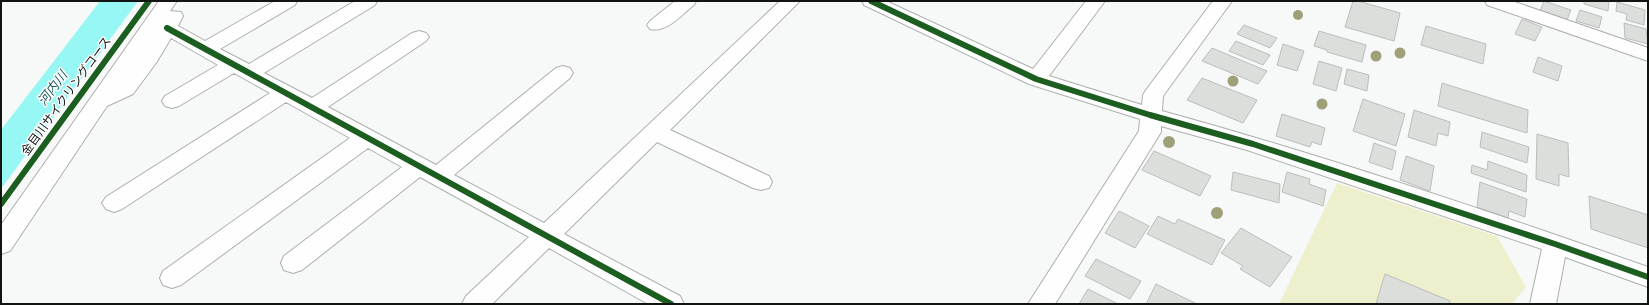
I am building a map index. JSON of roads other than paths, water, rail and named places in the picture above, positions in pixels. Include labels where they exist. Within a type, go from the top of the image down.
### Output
[{"type":"street","points":[[1,244],[168,1]]},
{"type":"street","points":[[100,100],[126,89],[150,58],[183,1]]},
{"type":"street","points":[[206,49],[288,1]]},
{"type":"street","points":[[172,101],[242,68],[368,1]]},
{"type":"street","points":[[657,25],[687,1]]},
{"type":"street","points":[[476,304],[791,1]]},
{"type":"street","points":[[871,1],[1036,79],[1150,115],[1253,144],[1555,244],[1648,277]]},
{"type":"street","points":[[1036,79],[1096,1]]},
{"type":"street","points":[[1041,304],[1150,132],[1150,115],[1153,95],[1223,1]]},
{"type":"street","points":[[1494,1],[1648,55]]},
{"type":"street","points":[[167,28],[547,236],[657,301]]},
{"type":"street","points":[[313,107],[419,37]]},
{"type":"street","points":[[293,263],[428,170],[563,73]]},
{"type":"street","points":[[114,203],[286,92]]},
{"type":"street","points":[[655,132],[760,182]]},
{"type":"street","points":[[172,278],[367,137]]},
{"type":"street","points":[[1543,304],[1555,244]]},
{"type":"water","name":"河内川","points":[[100,1],[138,1],[1,189],[1,130]]}]
